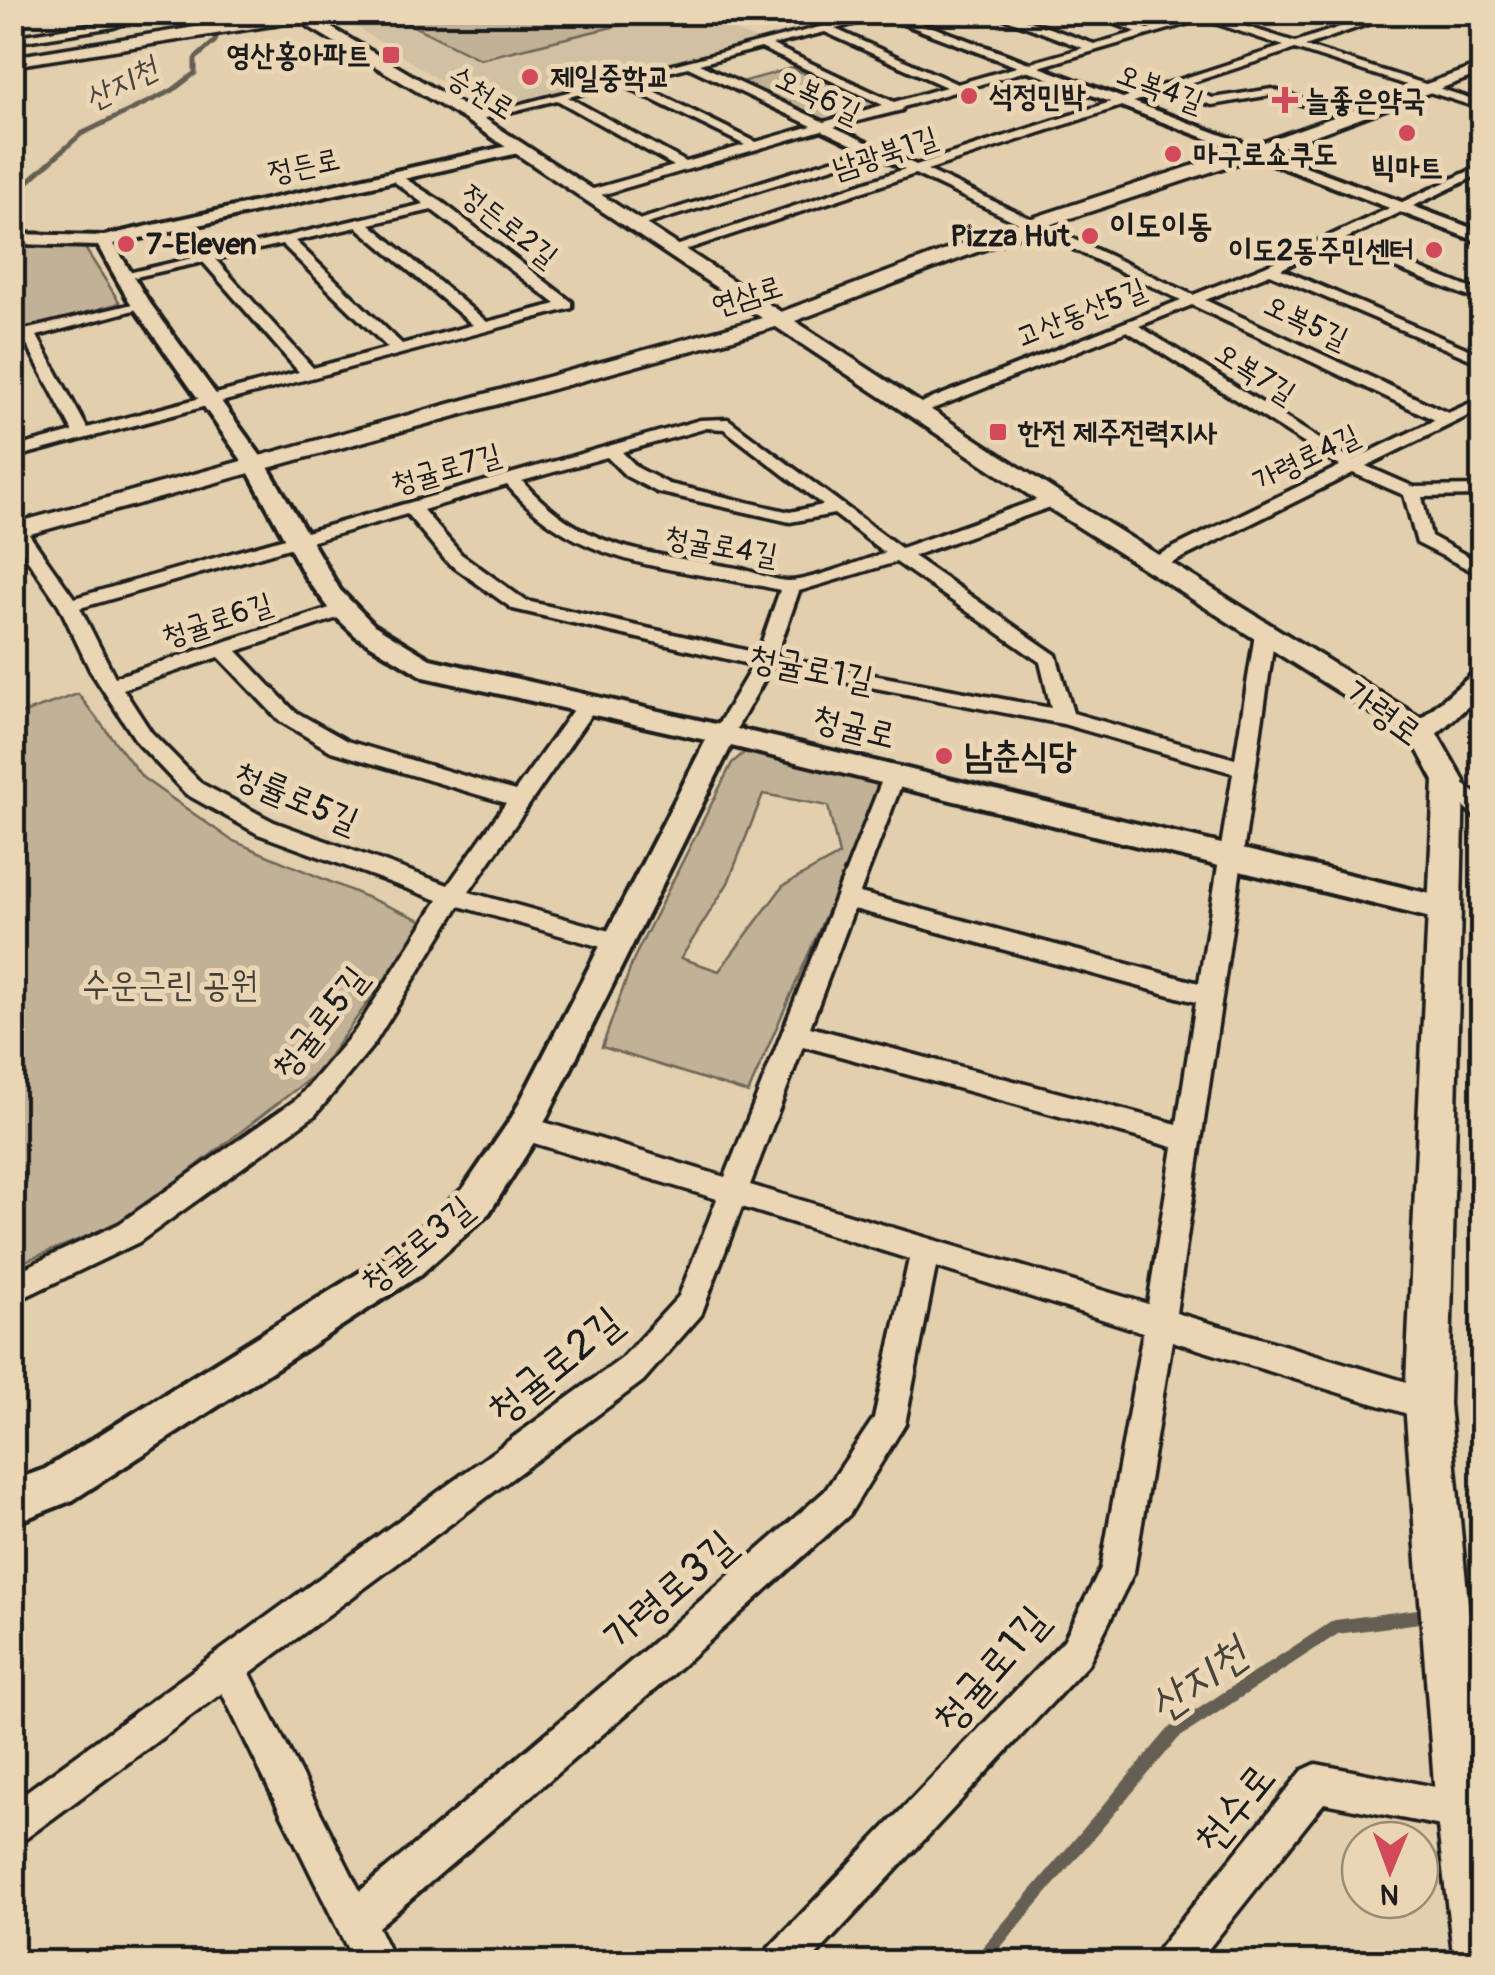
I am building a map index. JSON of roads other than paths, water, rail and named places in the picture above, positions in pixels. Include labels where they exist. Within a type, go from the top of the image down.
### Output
[{"type":"main road","points":[[12,62],[322,12]]},
{"type":"main road","name":"승천로","points":[[298,15],[473,118],[780,319]]},
{"type":"main road","name":"연삼로","points":[[15,531],[780,319],[1033,224],[1253,152],[1482,68]]},
{"type":"main road","name":"가령로","points":[[780,319],[914,411],[1422,732],[1449,782],[1427,1404],[1472,1812]]},
{"type":"main road","points":[[1472,1812],[1482,1962]]},
{"type":"street","points":[[98,12],[114,24]]},
{"type":"street","points":[[12,40],[114,24],[150,12]]},
{"type":"street","points":[[998,14],[1017,12]]},
{"type":"street","points":[[1089,12],[1151,33]]},
{"type":"street","points":[[1190,12],[1210,14],[1291,46],[1482,106]]},
{"type":"street","name":"남광북1길","points":[[674,249],[1398,12]]},
{"type":"street","points":[[473,118],[881,14]]},
{"type":"street","name":"오복4길","points":[[881,14],[1482,238]]},
{"type":"street","points":[[998,14],[1094,48]]},
{"type":"street","points":[[591,194],[898,108],[1210,14]]},
{"type":"street","points":[[826,29],[957,88]]},
{"type":"street","points":[[763,45],[898,108]]},
{"type":"street","name":"오복6길","points":[[690,64],[1033,224]]},
{"type":"street","points":[[624,80],[757,147]]},
{"type":"street","points":[[1166,88],[1222,102],[1272,92],[1349,118]]},
{"type":"street","points":[[558,97],[685,167]]},
{"type":"street","name":"정든로","points":[[13,240],[104,241],[517,148]]},
{"type":"street","points":[[636,223],[876,150]]},
{"type":"street","name":"고산동산5길","points":[[914,411],[1189,298],[1270,269],[1482,170]]},
{"type":"street","name":"정든로2길","points":[[12,453],[567,305],[396,176]]},
{"type":"street","points":[[1458,180],[1482,188]]},
{"type":"street","name":"정든로","points":[[122,276],[437,205]]},
{"type":"street","points":[[360,222],[484,328]]},
{"type":"street","name":"오복5길","points":[[1033,224],[1447,419]]},
{"type":"street","points":[[1332,239],[1482,298]]},
{"type":"street","points":[[286,240],[399,350]]},
{"type":"street","points":[[104,241],[140,304],[254,462]]},
{"type":"street","points":[[207,258],[310,374]]},
{"type":"street","points":[[1270,269],[1482,360]]},
{"type":"street","points":[[83,435],[21,336],[140,304]]},
{"type":"street","name":"오복7길","points":[[1124,324],[1351,466],[1412,492],[1482,491]]},
{"type":"street","name":"가령로4길","points":[[1155,564],[1482,402]]},
{"type":"street","name":"청귤로7길","points":[[297,540],[706,423],[728,424],[899,555],[1050,659],[1064,717]]},
{"type":"street","points":[[610,450],[632,472],[663,488],[790,516],[838,508]]},
{"type":"street","name":"청귤로","points":[[254,462],[342,610],[385,648],[433,671],[894,775],[1443,909]]},
{"type":"street","name":"청귤로4길","points":[[511,479],[541,513],[598,545],[651,562],[736,574],[791,587],[899,555],[1053,500]]},
{"type":"street","points":[[1412,492],[1423,539],[1482,571]]},
{"type":"street","name":"청귤로1길","points":[[411,507],[454,558],[520,605],[765,661],[1064,717],[1245,770]]},
{"type":"street","name":"청률로5길","points":[[15,531],[69,606],[110,686],[144,738],[194,788],[266,828],[453,896],[615,942]]},
{"type":"street","points":[[69,606],[297,540]]},
{"type":"street","points":[[722,735],[765,661],[791,587]]},
{"type":"street","name":"청귤로6길","points":[[110,686],[342,610]]},
{"type":"street","name":"청귤로1길","points":[[783,1962],[1076,1652],[1117,1572],[1160,1322],[1266,634]]},
{"type":"street","points":[[225,651],[287,716],[339,746],[520,800]]},
{"type":"street","points":[[1422,732],[1482,680]]},
{"type":"street","name":"청귤로5길","points":[[12,1289],[129,1234],[306,1107],[364,1037],[453,896],[587,705]]},
{"type":"street","name":"청귤로3길","points":[[12,1503],[58,1485],[406,1263],[476,1201],[524,1128],[722,735]]},
{"type":"street","name":"청귤로2길","points":[[12,1826],[632,1370],[690,1305],[894,775]]},
{"type":"street","points":[[1449,782],[1482,810]]},
{"type":"street","points":[[847,898],[1210,996]]},
{"type":"street","points":[[795,1034],[1188,1139]]},
{"type":"street","points":[[524,1128],[1427,1404]]},
{"type":"street","name":"가령로3길","points":[[354,1922],[654,1666],[837,1503],[889,1424],[925,1251]]},
{"type":"street","points":[[228,1667],[374,1962]]},
{"type":"street","name":"천수로","points":[[1173,1962],[1316,1783],[1472,1812]]},
{"type":"waterway","name":"산지천","points":[[12,196],[81,134],[173,90],[195,73],[195,59],[215,41],[222,19],[237,12]]},
{"type":"waterway","name":"산지천","points":[[1456,1611],[1482,1608]]},
{"type":"waterway","name":"산지천","points":[[979,1962],[1174,1733],[1336,1627],[1434,1614]]},
{"type":"place","name":"영산홍아파트","points":[[391,55]]},
{"type":"place","name":"제일중학교","points":[[530,77]]},
{"type":"place","name":"석정민박","points":[[969,96]]},
{"type":"place","name":"늘좋은약국","points":[[1285,100]]},
{"type":"place","name":"빅마트","points":[[1407,133]]},
{"type":"place","name":"마구로쇼쿠도","points":[[1173,154]]},
{"type":"place","name":"Pizza Hut","points":[[1090,236]]},
{"type":"place","name":"7-Eleven","points":[[126,244]]},
{"type":"place","name":"이도2동주민센터","points":[[1434,250]]},
{"type":"place","name":"한전 제주전력지사","points":[[998,432]]},
{"type":"place","name":"남춘식당","points":[[944,756]]},
{"type":"district","name":"이도이동","points":[[1161,226]]},
{"type":"park label","name":"수운근린 공원","points":[[170,985]]}]
